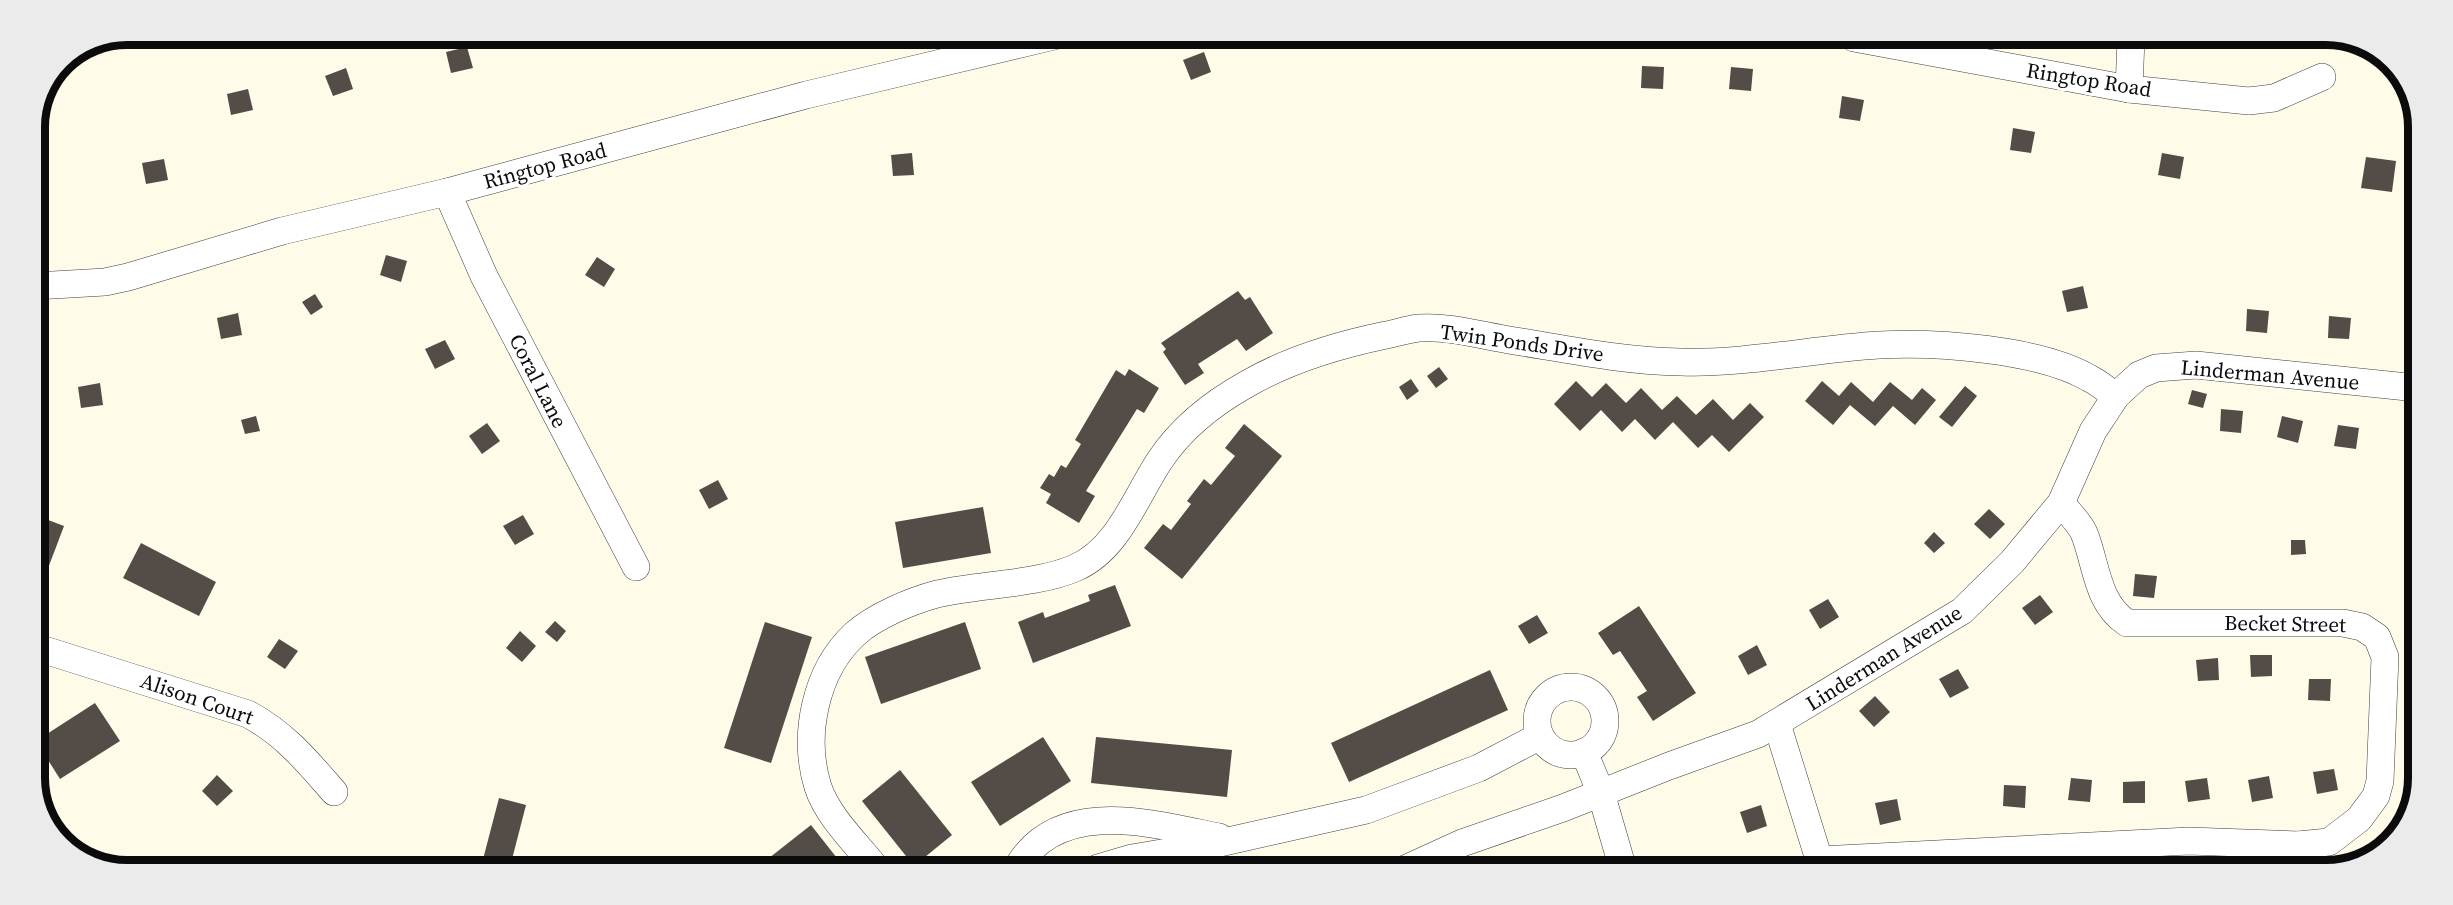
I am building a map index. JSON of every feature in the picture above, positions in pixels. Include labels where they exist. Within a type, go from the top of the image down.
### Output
[{"type":"street","name":"Ringtop Road","points":[[45,285],[105,282],[128,277],[282,231],[447,192],[806,95],[965,48],[987,45]]},
{"type":"street","name":"Ringtop Road","points":[[1892,45],[2129,89],[2249,101],[2274,98],[2322,77]]},
{"type":"street","points":[[2129,89],[2131,45]]},
{"type":"street","name":"Coral Lane","points":[[447,192],[489,286],[636,567]]},
{"type":"street","name":"Twin Ponds Drive","points":[[869,860],[828,808],[819,788],[810,747],[814,711],[826,678],[838,655],[854,635],[876,618],[935,595],[1041,577],[1073,569],[1085,562],[1103,547],[1121,526],[1161,459],[1179,435],[1198,417],[1245,384],[1289,363],[1347,343],[1418,328],[1446,329],[1594,354],[1682,362],[1723,361],[1881,345],[1980,348],[2055,363],[2088,376],[2116,396]]},
{"type":"street","name":"Linderman Avenue","points":[[1423,860],[1462,843],[1758,734],[1962,611],[2012,562],[2061,503],[2093,431],[2116,396],[2139,375],[2156,368],[2196,365],[2408,387]]},
{"type":"street","name":"Becket Street","points":[[1898,860],[2189,841],[2297,858],[2329,842],[2359,819],[2376,796],[2380,781],[2385,657],[2377,637],[2362,627],[2343,622],[2127,623],[2114,614],[2102,592],[2083,530],[2061,503]]},
{"type":"street","name":"Alison Court","points":[[45,650],[248,714],[271,726],[289,742],[334,792]]},
{"type":"street","points":[[1578,688],[1591,693],[1600,703],[1605,715],[1605,728],[1600,741],[1584,752],[1578,755],[1564,755],[1552,750],[1540,736],[1537,728],[1537,714],[1543,702],[1558,690],[1578,688]]},
{"type":"street","points":[[1777,724],[1819,860]]},
{"type":"street","points":[[1125,860],[1233,840],[1366,810],[1479,768],[1540,736]]},
{"type":"street","points":[[1584,752],[1600,793],[1620,860]]},
{"type":"street","points":[[1023,860],[1034,844],[1062,827],[1093,822],[1138,821],[1233,840]]},
{"type":"building","points":[[467,47],[473,68],[451,73],[446,52]]},
{"type":"building","points":[[1204,52],[1211,72],[1191,80],[1183,60]]},
{"type":"building","points":[[1642,66],[1664,67],[1663,89],[1641,88]]},
{"type":"building","points":[[1731,67],[1753,69],[1751,91],[1729,89]]},
{"type":"building","points":[[346,68],[353,89],[333,96],[325,76]]},
{"type":"building","points":[[248,89],[253,110],[231,115],[227,94]]},
{"type":"building","points":[[1842,96],[1864,100],[1860,121],[1839,118]]},
{"type":"building","points":[[2013,128],[2035,132],[2031,153],[2010,150]]},
{"type":"building","points":[[912,153],[914,175],[893,176],[891,155]]},
{"type":"building","points":[[2162,153],[2184,157],[2180,179],[2158,175]]},
{"type":"building","points":[[2366,157],[2396,161],[2392,192],[2361,188]]},
{"type":"building","points":[[164,159],[168,180],[146,184],[142,163]]},
{"type":"building","points":[[386,255],[407,261],[401,282],[380,275]]},
{"type":"building","points":[[597,257],[615,269],[604,287],[585,275]]},
{"type":"building","points":[[2083,286],[2088,308],[2067,312],[2062,291]]},
{"type":"building","points":[[1238,291],[1245,300],[1250,297],[1273,333],[1246,351],[1237,339],[1198,364],[1204,373],[1185,385],[1163,352],[1166,349],[1161,343]]},
{"type":"building","points":[[315,294],[323,307],[311,315],[302,302]]},
{"type":"building","points":[[2247,309],[2269,311],[2267,333],[2246,331]]},
{"type":"building","points":[[238,313],[242,335],[221,339],[217,318]]},
{"type":"building","points":[[2329,316],[2351,318],[2349,339],[2328,338]]},
{"type":"building","points":[[445,340],[455,359],[435,369],[425,349]]},
{"type":"building","points":[[1439,367],[1448,379],[1436,388],[1427,376]]},
{"type":"building","points":[[1129,369],[1159,388],[1144,413],[1137,409],[1086,491],[1095,496],[1079,523],[1046,503],[1051,494],[1040,488],[1049,474],[1054,477],[1061,465],[1066,468],[1081,444],[1075,440],[1116,370],[1125,376]]},
{"type":"building","points":[[1411,379],[1419,391],[1407,400],[1399,387]]},
{"type":"building","points":[[1576,381],[1592,397],[1606,383],[1626,403],[1641,388],[1662,410],[1677,396],[1696,415],[1713,399],[1733,420],[1750,403],[1764,417],[1729,452],[1712,435],[1698,448],[1673,422],[1655,440],[1635,419],[1622,432],[1601,410],[1580,431],[1554,404]]},
{"type":"building","points":[[1822,381],[1839,396],[1851,382],[1873,402],[1890,382],[1912,400],[1922,388],[1936,400],[1915,425],[1893,406],[1875,426],[1850,405],[1833,425],[1805,401]]},
{"type":"building","points":[[100,383],[103,405],[81,408],[78,387]]},
{"type":"building","points":[[1965,386],[1977,396],[1952,427],[1939,417]]},
{"type":"building","points":[[2192,390],[2207,394],[2203,408],[2188,404]]},
{"type":"building","points":[[2221,409],[2243,411],[2241,433],[2220,431]]},
{"type":"building","points":[[256,416],[260,431],[245,434],[241,420]]},
{"type":"building","points":[[2282,416],[2303,421],[2298,443],[2277,437]]},
{"type":"building","points":[[487,423],[500,441],[482,454],[469,436]]},
{"type":"building","points":[[1244,424],[1282,456],[1182,579],[1144,548],[1163,524],[1171,530],[1191,504],[1187,501],[1204,479],[1211,485],[1235,456],[1225,448]]},
{"type":"building","points":[[2338,425],[2359,428],[2356,449],[2334,446]]},
{"type":"building","points":[[718,480],[728,499],[709,509],[699,490]]},
{"type":"building","points":[[983,507],[991,553],[903,568],[895,522]]},
{"type":"building","points":[[1989,509],[2005,524],[1990,539],[1974,524]]},
{"type":"building","points":[[523,515],[534,534],[515,545],[503,526]]},
{"type":"building","points":[[45,519],[64,526],[45,576]]},
{"type":"building","points":[[1934,532],[1945,543],[1934,553],[1924,543]]},
{"type":"building","points":[[2291,540],[2305,540],[2306,554],[2291,555]]},
{"type":"building","points":[[141,543],[216,582],[199,616],[123,578]]},
{"type":"building","points":[[2135,574],[2157,576],[2154,598],[2133,596]]},
{"type":"building","points":[[1115,585],[1131,626],[1033,663],[1018,622],[1043,612],[1045,618],[1090,601],[1088,595]]},
{"type":"building","points":[[2040,595],[2053,612],[2035,625],[2022,608]]},
{"type":"building","points":[[1828,599],[1839,617],[1820,629],[1809,610]]},
{"type":"building","points":[[1639,606],[1696,693],[1653,721],[1637,697],[1647,691],[1620,651],[1613,655],[1598,633]]},
{"type":"building","points":[[1537,615],[1548,633],[1529,644],[1518,626]]},
{"type":"building","points":[[555,621],[566,631],[557,642],[545,632]]},
{"type":"building","points":[[765,622],[812,637],[771,763],[724,748]]},
{"type":"building","points":[[965,622],[981,669],[881,704],[865,657]]},
{"type":"building","points":[[520,631],[536,646],[522,662],[506,648]]},
{"type":"building","points":[[279,639],[298,651],[285,669],[267,657]]},
{"type":"building","points":[[1757,645],[1767,665],[1748,675],[1738,656]]},
{"type":"building","points":[[2250,655],[2272,655],[2272,676],[2251,677]]},
{"type":"building","points":[[2218,658],[2219,680],[2198,681],[2196,660]]},
{"type":"building","points":[[1958,669],[1969,688],[1950,698],[1939,679]]},
{"type":"building","points":[[1490,670],[1508,710],[1349,782],[1331,743]]},
{"type":"building","points":[[2309,679],[2331,679],[2330,701],[2308,700]]},
{"type":"building","points":[[1875,696],[1890,712],[1874,727],[1859,711]]},
{"type":"building","points":[[95,703],[120,741],[60,779],[45,755],[45,735]]},
{"type":"building","points":[[1043,737],[1071,781],[1000,826],[971,782]]},
{"type":"building","points":[[1096,737],[1232,750],[1227,797],[1091,783]]},
{"type":"building","points":[[2334,769],[2338,790],[2317,794],[2313,772]]},
{"type":"building","points":[[900,770],[952,835],[921,860],[909,860],[862,801]]},
{"type":"building","points":[[217,775],[233,791],[217,806],[202,791]]},
{"type":"building","points":[[2269,776],[2273,798],[2252,802],[2248,780]]},
{"type":"building","points":[[2071,778],[2092,780],[2090,802],[2068,800]]},
{"type":"building","points":[[2207,778],[2210,799],[2188,802],[2185,781]]},
{"type":"building","points":[[2145,781],[2145,803],[2123,803],[2123,782]]},
{"type":"building","points":[[2004,785],[2026,786],[2025,808],[2003,806]]},
{"type":"building","points":[[499,798],[526,805],[512,860],[483,860]]},
{"type":"building","points":[[1897,799],[1901,820],[1880,825],[1875,803]]},
{"type":"building","points":[[1761,805],[1767,826],[1747,833],[1740,812]]},
{"type":"building","points":[[811,825],[838,860],[771,860],[769,858]]}]
